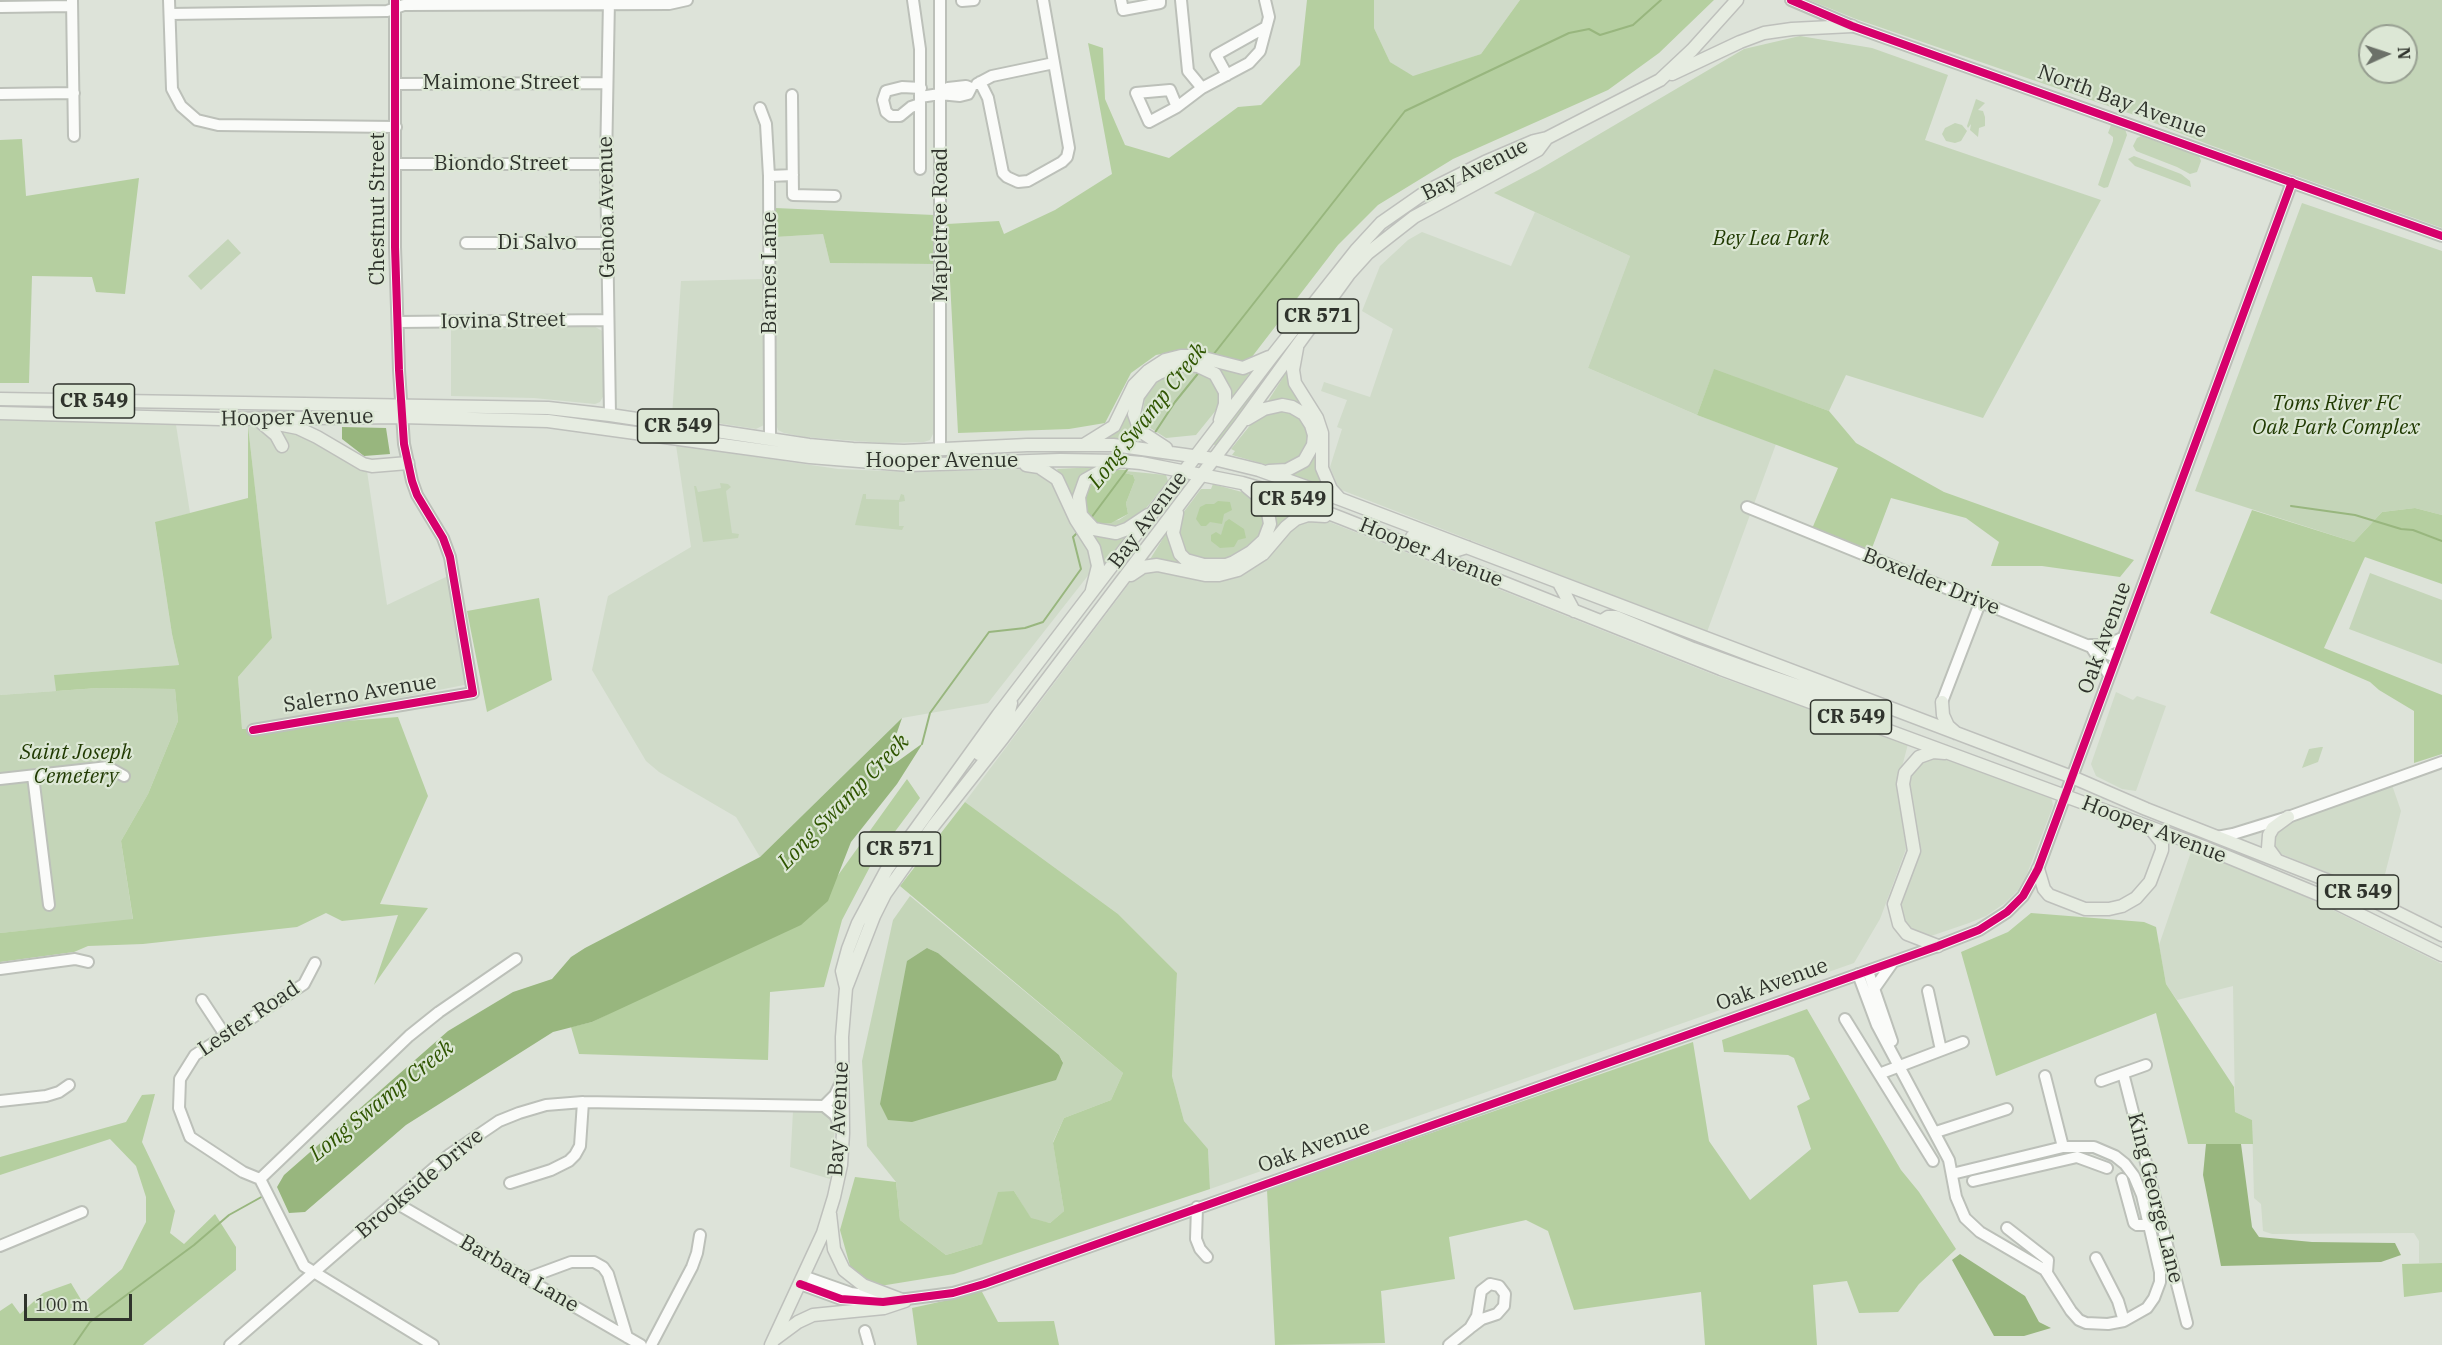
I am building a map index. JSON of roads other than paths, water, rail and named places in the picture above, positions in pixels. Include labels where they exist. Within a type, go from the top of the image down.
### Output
[{"type":"main road","name":"Bay Avenue","points":[[1011,699],[1273,355],[1350,257],[1381,223],[1437,186],[1524,145],[1547,138],[1660,80],[1692,51],[1737,0]]},
{"type":"main road","points":[[1660,80],[1764,33],[1852,26]]},
{"type":"main road","name":"Bay Avenue","points":[[846,988],[842,971],[848,950],[870,898],[887,869],[1008,716],[1034,694],[1241,423],[1349,274],[1368,253],[1392,233],[1445,199],[1538,150],[1547,138]]},
{"type":"main road","points":[[1297,345],[1293,370],[1294,383],[1317,418],[1322,433],[1322,468],[1331,489],[1340,499]]},
{"type":"main road","points":[[1084,445],[1114,426],[1134,385],[1155,365],[1181,356],[1206,364],[1243,369],[1273,355]]},
{"type":"main road","points":[[1206,364],[1221,382],[1225,392],[1225,404],[1218,427]]},
{"type":"main road","points":[[1147,444],[1136,424],[1134,414],[1138,396],[1146,384],[1152,377],[1177,366],[1206,364]]},
{"type":"main road","name":"Hooper Avenue","points":[[0,399],[402,411],[548,421],[810,457],[909,465],[1060,459],[1121,461],[1242,483],[1273,492],[1341,518],[1721,669],[2150,828],[2320,895],[2442,955]]},
{"type":"main road","points":[[130,402],[217,412],[229,419]]},
{"type":"main road","points":[[1241,423],[1264,409],[1282,405],[1292,407],[1304,414],[1311,425],[1314,435],[1313,445],[1304,461],[1287,470],[1259,470]]},
{"type":"main road","name":"Hooper Avenue","points":[[0,413],[257,419],[402,411],[548,408],[610,415],[770,440],[853,449],[940,450],[1027,445],[1147,444],[1175,453],[1214,459],[1259,470],[1340,499],[2072,777],[2362,894],[2442,935]]},
{"type":"main road","points":[[257,419],[276,435],[282,447]]},
{"type":"main road","points":[[257,419],[298,428],[363,464],[372,466],[408,463]]},
{"type":"main road","points":[[1091,594],[1098,566],[1098,556],[1079,508],[1081,486],[1085,480],[1121,461]]},
{"type":"main road","points":[[1007,462],[1039,467],[1054,476],[1085,526],[1100,531],[1122,531],[1154,511]]},
{"type":"main road","points":[[1180,504],[1173,533],[1180,554],[1186,560],[1204,565],[1219,566],[1234,562],[1251,552],[1264,540],[1270,524],[1267,507],[1242,483]]},
{"type":"main road","points":[[1008,716],[1011,699],[1019,702],[1034,694],[1038,678],[1124,564],[1143,535],[1154,511]]},
{"type":"main road","points":[[1122,580],[1143,567],[1157,565],[1205,575],[1219,575],[1238,570],[1263,554],[1296,519],[1308,515],[1341,518]]},
{"type":"main road","points":[[1368,529],[1382,526],[1447,550],[1467,548]]},
{"type":"main road","points":[[1559,583],[1574,611]]},
{"type":"main road","points":[[1602,621],[1608,617],[1616,617],[1693,649],[1826,695],[1885,707]]},
{"type":"main road","points":[[1910,717],[1934,711],[1942,702]]},
{"type":"main road","points":[[1942,702],[1943,715],[1948,726],[1956,734]]},
{"type":"main road","name":"Bay Avenue","points":[[772,1343],[823,1233],[841,1165],[843,1028],[846,988],[885,894],[934,825],[948,795],[1008,716]]},
{"type":"main road","points":[[1938,946],[1907,934],[1895,914],[1897,895],[1914,851],[1903,784],[1905,773],[1919,757],[1933,752],[1954,754]]},
{"type":"main road","points":[[2277,860],[2268,848],[2269,835],[2273,828],[2288,817]]},
{"type":"main road","points":[[2038,869],[2044,889],[2049,895],[2085,909],[2109,909],[2122,906],[2136,898],[2150,882],[2162,850],[2162,843],[2150,828]]},
{"type":"main road","points":[[830,1212],[834,1249],[844,1270],[863,1285],[906,1301]]},
{"type":"main road","points":[[772,1343],[798,1322],[813,1315],[884,1308],[906,1301]]},
{"type":"street","points":[[169,0],[172,89],[181,106],[196,120],[218,125],[396,127]]},
{"type":"street","points":[[170,14],[387,11],[395,4],[609,2],[669,4],[687,0]]},
{"type":"street","points":[[913,0],[920,49],[920,170]]},
{"type":"street","name":"Mapletree Road","points":[[940,0],[940,450]]},
{"type":"street","points":[[962,1],[974,0]]},
{"type":"street","points":[[976,85],[988,98],[1003,173],[1012,180],[1028,181],[1067,157],[1069,148],[1043,0]]},
{"type":"street","points":[[1121,0],[1123,10],[1160,3],[1160,0]]},
{"type":"street","points":[[1181,0],[1188,71],[1202,88]]},
{"type":"street","points":[[1177,107],[1202,88],[1255,59],[1260,51],[1269,17],[1264,0]]},
{"type":"street","name":"North Bay Avenue","points":[[1791,0],[1852,26],[2442,236]]},
{"type":"street","name":"Genoa Avenue","points":[[609,2],[606,164],[610,415]]},
{"type":"street","points":[[0,7],[72,3],[74,136]]},
{"type":"street","name":"Chestnut Street","points":[[395,4],[395,164],[402,411],[408,463],[417,495],[443,538],[450,556],[473,693]]},
{"type":"street","points":[[1227,75],[1216,55],[1266,27]]},
{"type":"street","points":[[920,96],[940,94],[960,96],[968,94],[976,85],[992,76],[1054,63]]},
{"type":"street","name":"Maimone Street","points":[[396,84],[607,83]]},
{"type":"street","points":[[0,94],[74,93]]},
{"type":"street","points":[[792,95],[793,195],[835,196]]},
{"type":"street","name":"Barnes Lane","points":[[760,108],[766,124],[770,176],[770,440]]},
{"type":"street","name":"Biondo Street","points":[[395,164],[606,164]]},
{"type":"street","points":[[770,176],[793,175]]},
{"type":"street","name":"Oak Avenue","points":[[801,1280],[841,1299],[861,1302],[906,1301],[953,1293],[984,1284],[1938,946],[1979,930],[2007,912],[2028,889],[2038,869],[2292,182]]},
{"type":"street","name":"Di Salvo","points":[[466,243],[608,243]]},
{"type":"street","name":"Iovina Street","points":[[398,322],[608,320]]},
{"type":"street","name":"Boxelder Drive","points":[[1747,507],[2116,657]]},
{"type":"street","points":[[1942,702],[1980,603]]},
{"type":"street","points":[[2090,645],[2107,645],[2124,637]]},
{"type":"street","points":[[2090,645],[2109,675]]},
{"type":"street","name":"Salerno Avenue","points":[[253,730],[473,693]]},
{"type":"street","points":[[2217,837],[2288,817],[2442,762]]},
{"type":"street","points":[[0,779],[108,767],[124,776]]},
{"type":"street","points":[[33,776],[49,905]]},
{"type":"street","points":[[433,1345],[304,1266],[265,1188],[409,1036],[438,1012],[516,959]]},
{"type":"street","points":[[0,969],[75,960],[88,962]]},
{"type":"street","points":[[1874,989],[1893,962]]},
{"type":"street","name":"Lester Road","points":[[265,1188],[190,1137],[179,1108],[180,1079],[195,1055],[304,984],[315,963]]},
{"type":"street","points":[[1863,972],[1874,989],[1900,1067]]},
{"type":"street","points":[[1863,972],[1877,1025],[1949,1160],[1956,1197],[1965,1218],[1980,1232],[2030,1259],[2047,1272],[2079,1320],[2097,1325],[2124,1321],[2147,1308],[2160,1282],[2160,1272],[2142,1195],[2128,1169],[2115,1156],[2094,1147],[2063,1147],[1952,1174]]},
{"type":"street","points":[[1928,991],[1941,1050]]},
{"type":"street","points":[[202,1000],[225,1035]]},
{"type":"street","points":[[1845,1019],[1934,1161]]},
{"type":"street","points":[[1880,1074],[1963,1042]]},
{"type":"street","points":[[2101,1081],[2146,1065]]},
{"type":"street","name":"King George Lane","points":[[2123,1073],[2187,1323]]},
{"type":"street","points":[[2045,1076],[2063,1147]]},
{"type":"street","points":[[843,1078],[835,1095],[824,1106],[835,1115],[843,1133]]},
{"type":"street","points":[[0,1101],[46,1096],[59,1092],[69,1084]]},
{"type":"street","points":[[510,1183],[551,1170],[569,1161],[575,1155],[580,1146],[583,1102]]},
{"type":"street","name":"Brookside Drive","points":[[231,1345],[449,1155],[499,1121],[546,1105],[583,1102],[824,1106]]},
{"type":"street","points":[[1936,1132],[2007,1109]]},
{"type":"street","points":[[2021,1156],[2027,1168]]},
{"type":"street","points":[[1972,1181],[2077,1157],[2107,1168]]},
{"type":"street","points":[[2128,1169],[2146,1162]]},
{"type":"street","points":[[2122,1179],[2134,1223],[2150,1225]]},
{"type":"street","name":"Barbara Lane","points":[[396,1203],[641,1345]]},
{"type":"street","points":[[1197,1207],[1196,1239],[1200,1249],[1207,1257]]},
{"type":"street","points":[[0,1246],[82,1212]]},
{"type":"street","points":[[2007,1228],[2048,1260],[2047,1272]]},
{"type":"street","points":[[651,1345],[692,1267],[700,1235]]},
{"type":"street","points":[[2096,1258],[2118,1301],[2124,1321]]},
{"type":"street","points":[[525,1279],[571,1262],[594,1262],[603,1267],[608,1274],[627,1337]]},
{"type":"street","points":[[1449,1345],[1470,1328]]},
{"type":"street","points":[[865,1330],[869,1345]]},
{"type":"water","points":[[342,427],[386,428],[390,454],[364,456],[342,439]]},
{"type":"water","points":[[902,718],[893,744],[881,765],[894,764],[923,743],[897,784],[851,842],[828,901],[801,925],[592,1022],[553,1032],[406,1125],[305,1212],[289,1213],[277,1187],[284,1175],[448,1031],[513,992],[552,979],[571,957],[585,948],[760,857]]},
{"type":"water","points":[[927,948],[938,953],[1059,1055],[1063,1063],[1056,1080],[912,1122],[888,1120],[880,1104],[907,961]]},
{"type":"water","points":[[2206,1144],[2241,1144],[2252,1227],[2259,1237],[2312,1242],[2395,1243],[2401,1255],[2381,1262],[2221,1266],[2203,1175]]},
{"type":"water","points":[[1960,1254],[2025,1296],[2039,1322],[2051,1328],[2024,1336],[1994,1336],[1952,1260]]},
{"type":"waterway","name":"Long Swamp Creek","points":[[1213,355],[1405,111],[1569,33],[1589,29],[1600,35],[1633,25],[1661,0]]},
{"type":"waterway","name":"Long Swamp Creek","points":[[1154,434],[1175,402],[1200,371]]},
{"type":"waterway","name":"Long Swamp Creek","points":[[1091,518],[1129,467]]},
{"type":"waterway","points":[[2291,506],[2355,515],[2401,529],[2413,530],[2442,541]]},
{"type":"waterway","name":"Long Swamp Creek","points":[[922,744],[930,713],[989,632],[1025,628],[1043,622],[1081,569],[1073,537],[1079,531]]},
{"type":"waterway","name":"Long Swamp Creek","points":[[74,1345],[90,1322],[194,1245],[229,1215],[265,1195]]},
{"type":"park label","name":"Bey Lea Park","points":[[1771,239]]},
{"type":"park label","name":"Toms River FC Oak Park Complex","points":[[2336,416]]},
{"type":"park label","name":"Saint Joseph Cemetery","points":[[76,765]]}]
